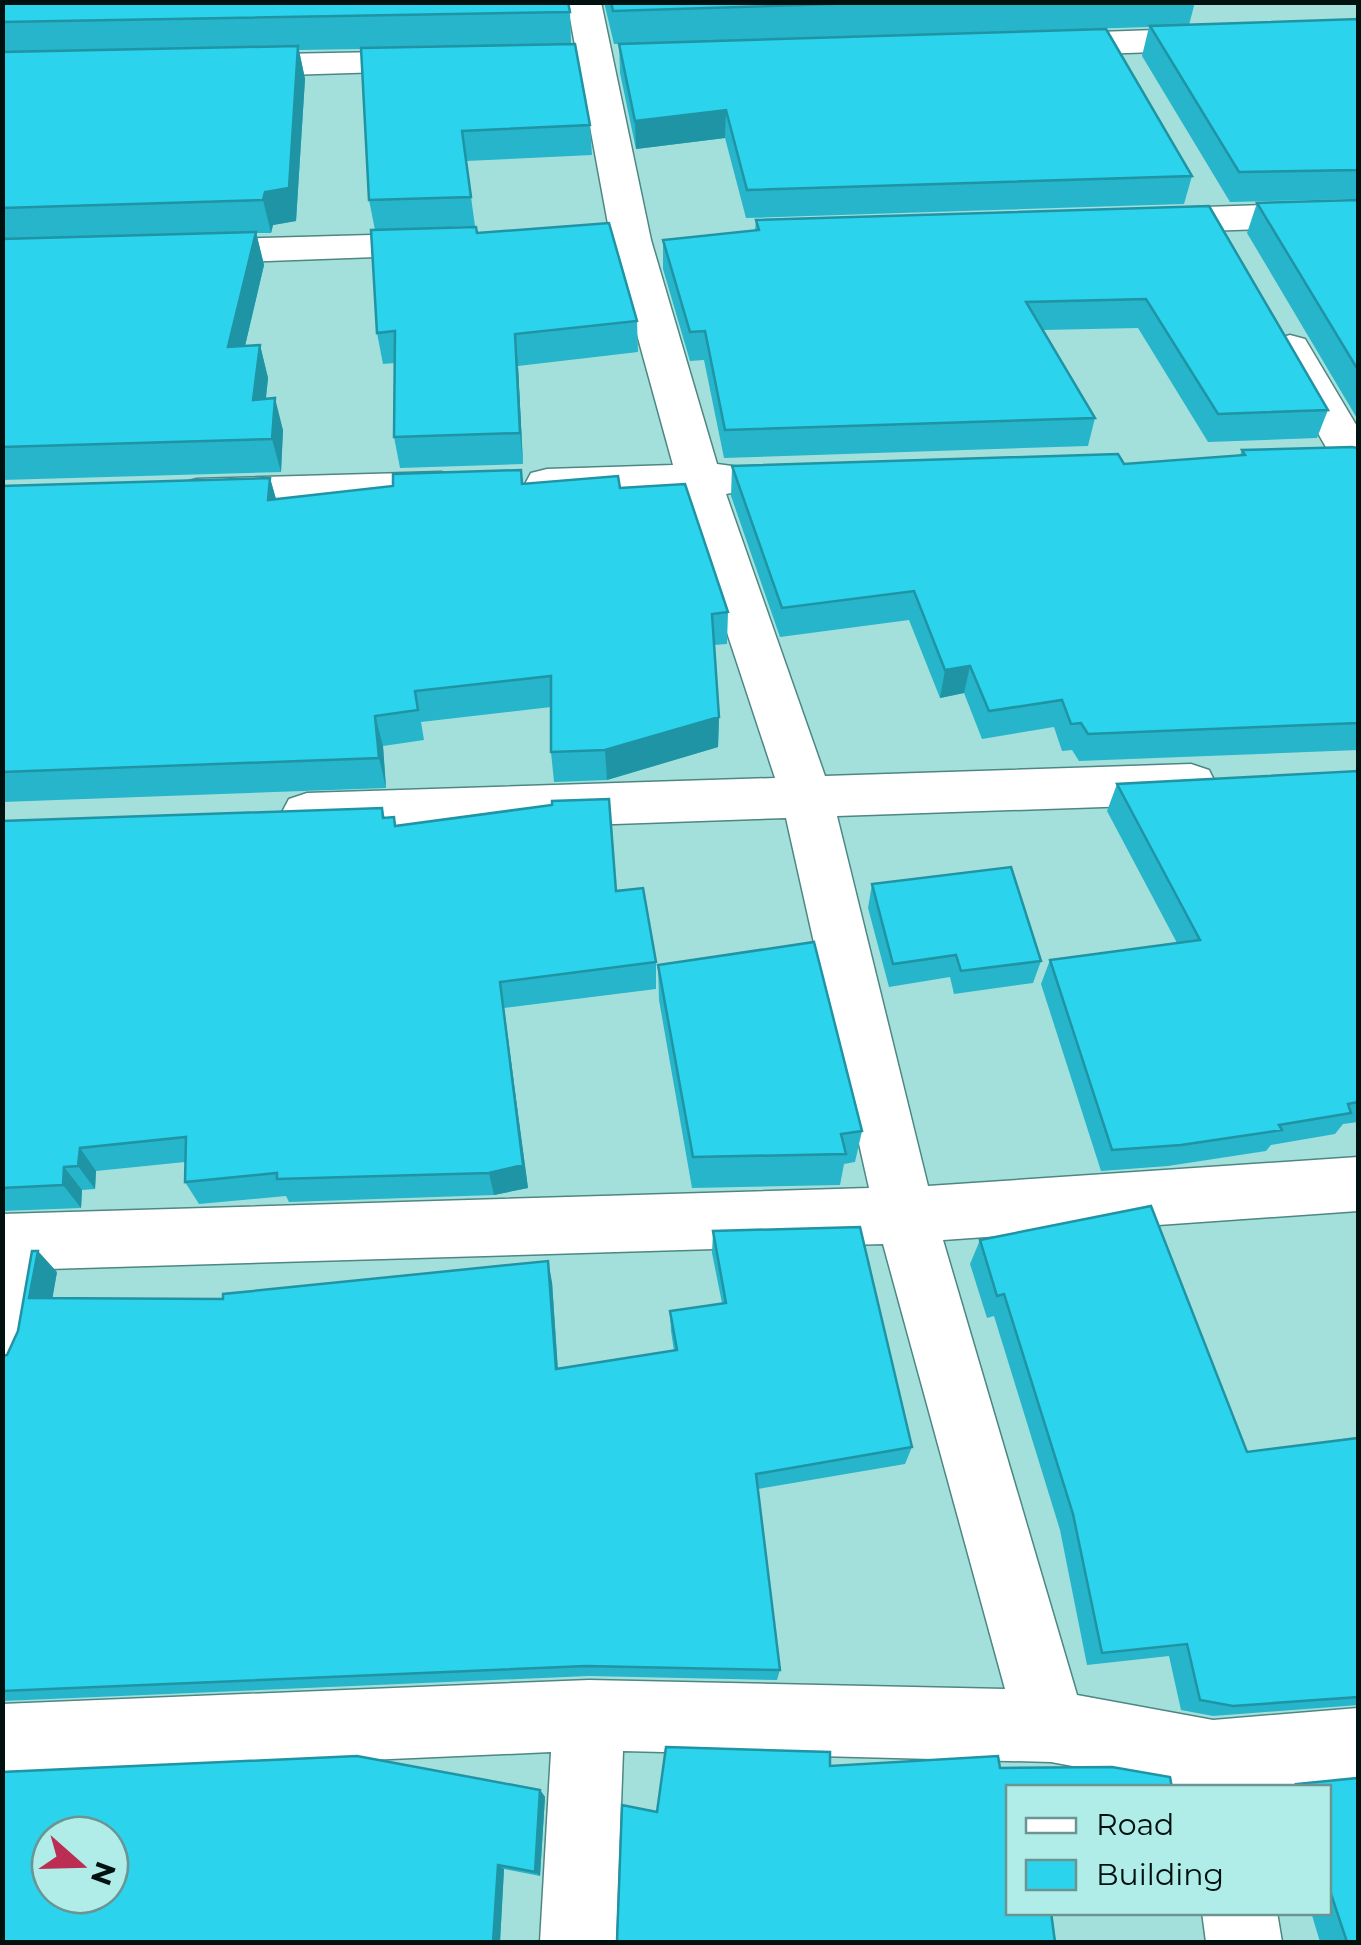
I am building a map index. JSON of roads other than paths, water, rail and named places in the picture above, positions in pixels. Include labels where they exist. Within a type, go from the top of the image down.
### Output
[{"type":"street","points":[[584,2],[631,240],[698,480],[806,795],[905,1215],[1051,1726]]},
{"type":"street","points":[[1013,46],[1122,58],[1358,34]]},
{"type":"street","points":[[200,66],[476,61]]},
{"type":"street","points":[[1117,222],[1358,214]]},
{"type":"street","points":[[140,254],[474,244]]},
{"type":"street","points":[[1274,320],[1346,458]]},
{"type":"street","points":[[162,495],[778,477]]},
{"type":"street","points":[[257,816],[1240,780]]},
{"type":"street","points":[[2,1350],[13,1242],[905,1215],[1358,1184]]},
{"type":"street","points":[[578,1942],[590,1715]]},
{"type":"street","points":[[2,1740],[590,1715],[1051,1726],[1216,1772],[1358,1744]]},
{"type":"street","points":[[1240,1915],[1244,1942]]}]
